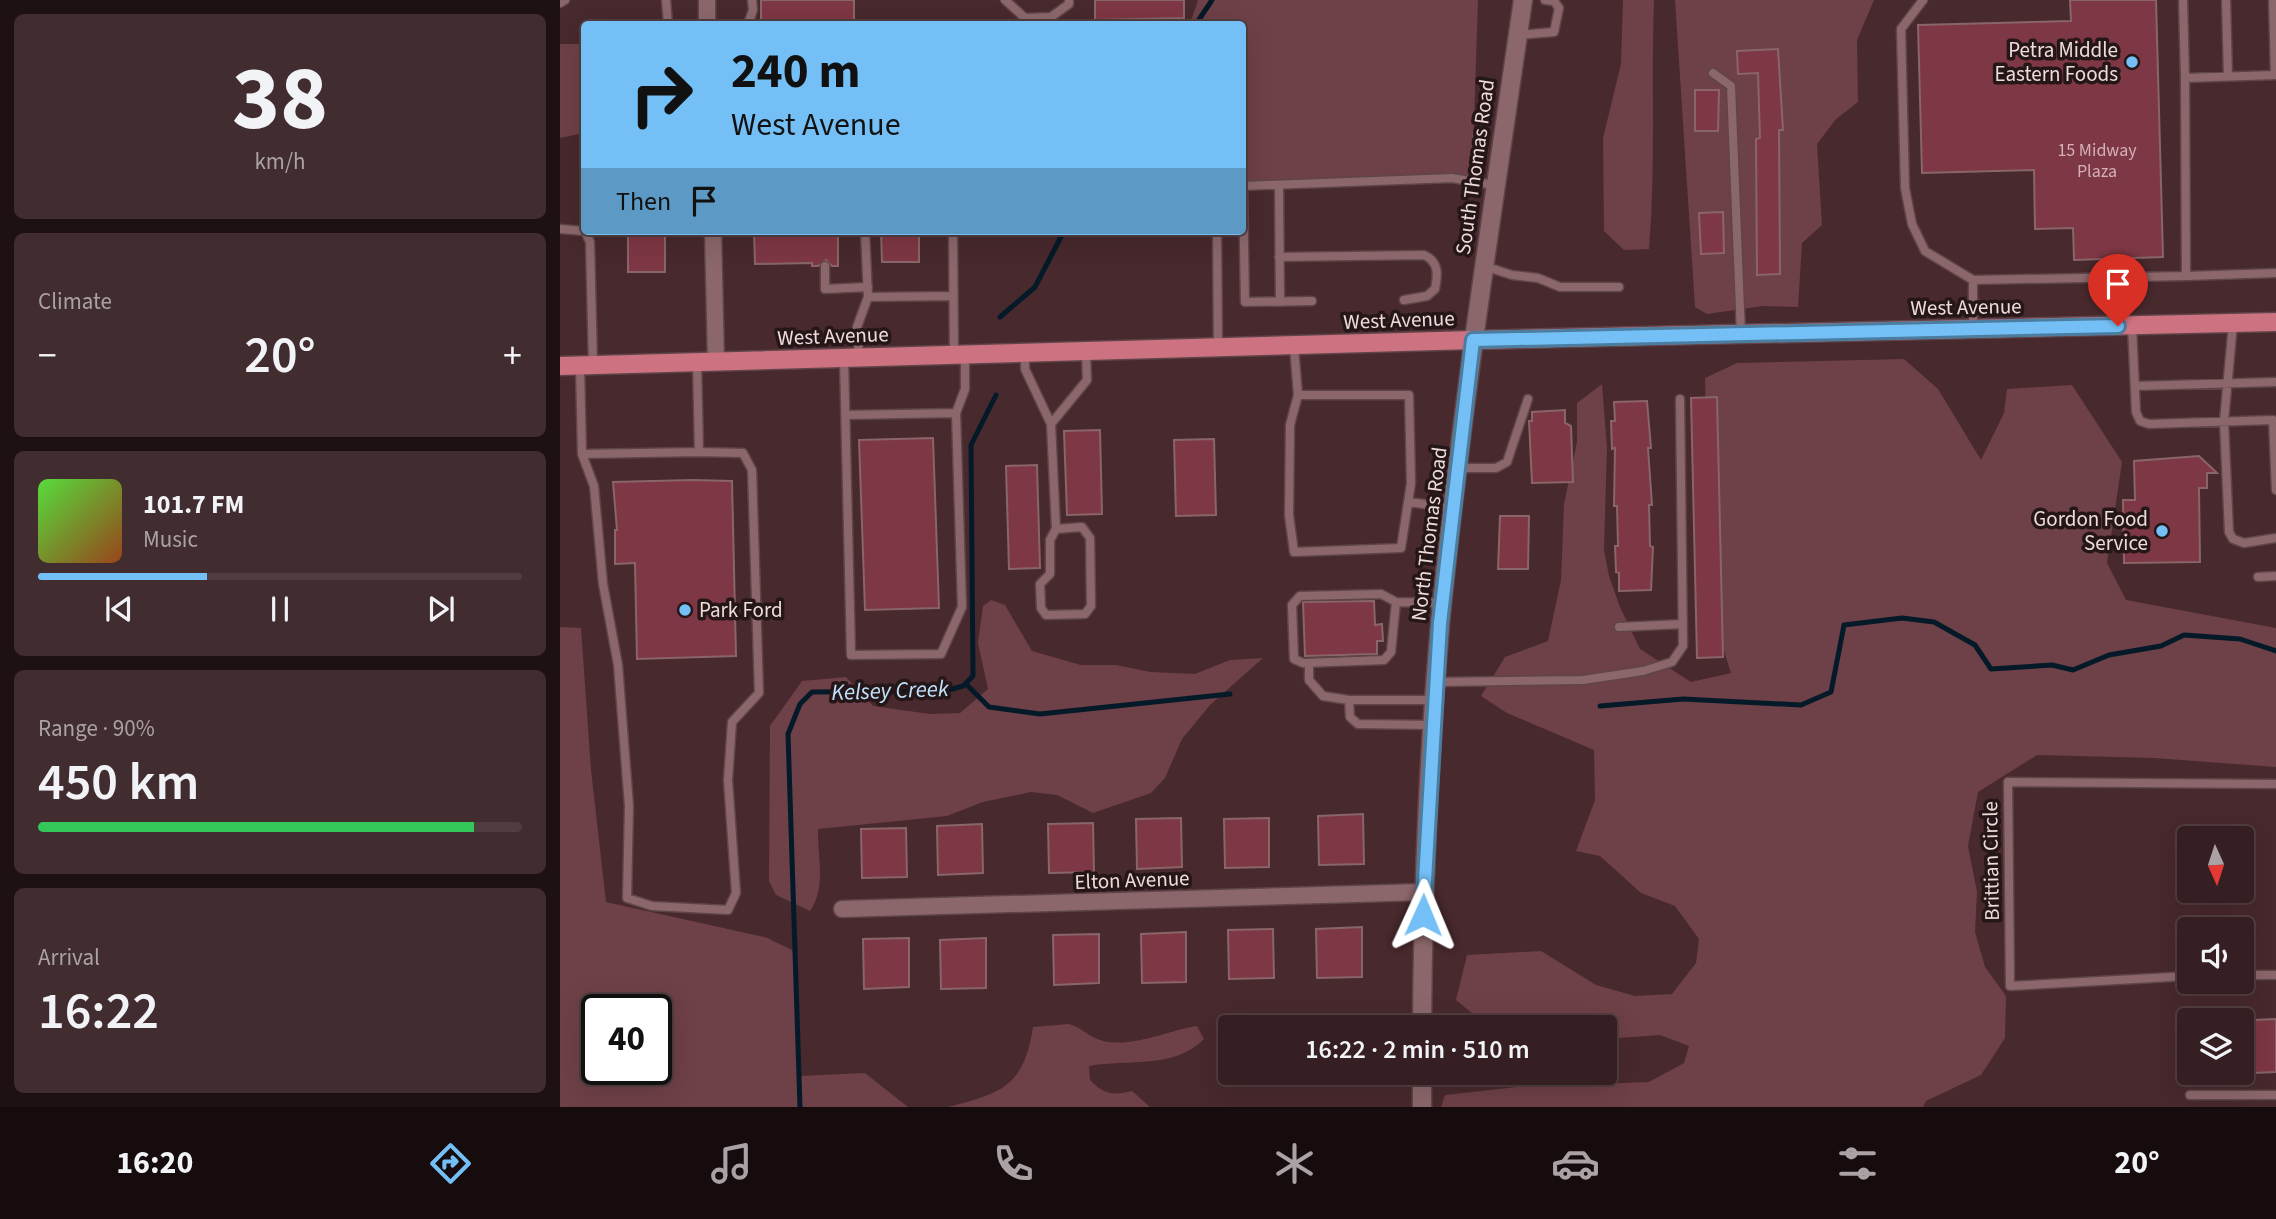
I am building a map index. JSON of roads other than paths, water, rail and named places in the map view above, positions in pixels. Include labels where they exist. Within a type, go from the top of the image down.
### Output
[{"type":"main road","name":"West Avenue","points":[[560,366],[1473,340],[2276,322]]},
{"type":"street","points":[[707,0],[707,21]]},
{"type":"street","name":"South Thomas Road","points":[[1473,340],[1523,0]]},
{"type":"street","points":[[713,235],[716,361]]},
{"type":"street","name":"North Thomas Road","points":[[1422,1015],[1423,892],[1432,725],[1473,340]]},
{"type":"street","name":"Elton Avenue","points":[[842,909],[1423,892]]},
{"type":"street","points":[[1422,1085],[1422,1107]]},
{"type":"lane","points":[[560,3],[565,0]]},
{"type":"lane","points":[[666,0],[668,21]]},
{"type":"lane","points":[[749,21],[753,10],[752,0]]},
{"type":"lane","points":[[1005,0],[1025,18],[1052,17],[1069,5],[1069,0]]},
{"type":"lane","points":[[1518,35],[1554,32],[1559,8],[1554,1],[1545,0]]},
{"type":"lane","points":[[1923,0],[1901,29],[1905,188],[1912,223],[1925,251],[1973,280],[2276,273]]},
{"type":"lane","points":[[2183,0],[2186,276]]},
{"type":"lane","points":[[2226,0],[2228,76]]},
{"type":"lane","points":[[2185,78],[2276,75],[2273,0]]},
{"type":"lane","points":[[1713,73],[1731,86],[1741,334]]},
{"type":"lane","points":[[1246,186],[1452,178],[1494,185]]},
{"type":"lane","points":[[1279,186],[1280,302]]},
{"type":"lane","points":[[560,229],[581,231]]},
{"type":"lane","points":[[582,454],[743,453],[752,470],[759,693],[733,722],[728,780],[736,893],[729,910],[652,906],[627,898],[629,806],[618,665],[603,584],[594,486],[582,454],[590,242],[587,235]]},
{"type":"lane","points":[[865,235],[868,297],[857,327],[846,415],[851,655],[941,654],[962,607],[956,413],[965,389],[953,296],[953,235]]},
{"type":"lane","points":[[1217,235],[1218,349]]},
{"type":"lane","points":[[1244,235],[1245,302],[1312,301]]},
{"type":"lane","points":[[1279,257],[1424,255],[1433,259],[1437,267],[1435,289],[1427,296],[1404,300]]},
{"type":"lane","points":[[825,266],[825,289],[867,287]]},
{"type":"lane","points":[[1484,266],[1512,275],[1538,278],[1560,287],[1619,287]]},
{"type":"lane","points":[[1973,280],[1973,329]]},
{"type":"lane","points":[[868,297],[953,296]]},
{"type":"lane","points":[[2237,324],[2224,421],[2230,532],[2233,539],[2244,543],[2276,538]]},
{"type":"lane","points":[[2132,326],[2140,421],[2149,424],[2273,419],[2276,490]]},
{"type":"lane","points":[[1294,347],[1298,395],[1290,425],[1289,515],[1294,552],[1401,548],[1411,483],[1409,395],[1298,395]]},
{"type":"lane","points":[[1051,424],[1087,380],[1086,352]]},
{"type":"lane","points":[[1025,354],[1025,369],[1051,424],[1056,529],[1050,540],[1050,574],[1040,584],[1041,608],[1046,615],[1085,614],[1091,606],[1090,538],[1082,527],[1056,529]]},
{"type":"lane","points":[[697,362],[699,452]]},
{"type":"lane","points":[[2135,386],[2276,382]]},
{"type":"lane","points":[[1460,468],[1496,468],[1507,462],[1528,399]]},
{"type":"lane","points":[[1309,663],[1309,680],[1323,696],[1349,700],[1583,680],[1643,671],[1672,662],[1684,646],[1680,399]]},
{"type":"lane","points":[[846,415],[956,413]]},
{"type":"lane","points":[[1408,502],[1455,509]]},
{"type":"lane","points":[[2258,577],[2276,576]]},
{"type":"lane","points":[[1396,603],[1391,652],[1384,660],[1309,663],[1294,659],[1292,605],[1300,596],[1381,594],[1396,603],[1443,603]]},
{"type":"lane","points":[[1619,627],[1683,624]]},
{"type":"lane","points":[[1349,700],[1350,717],[1358,724],[1432,725]]},
{"type":"lane","name":"Brittian Circle","points":[[2177,977],[2010,986],[2008,782],[2276,785]]},
{"type":"lane","points":[[2254,975],[2276,975]]},
{"type":"lane","points":[[2190,1095],[2276,1095]]},
{"type":"waterway","name":"Kelsey Creek","points":[[1198,21],[1212,0]]},
{"type":"waterway","name":"Kelsey Creek","points":[[1000,317],[1035,287],[1062,235]]},
{"type":"waterway","name":"Kelsey Creek","points":[[800,1107],[788,734],[800,704],[812,692],[945,691],[963,686],[973,676],[971,445],[996,395]]},
{"type":"waterway","points":[[1600,706],[1683,699],[1801,705],[1831,692],[1844,625],[1902,618],[1934,622],[1975,645],[1991,669],[2052,665],[2073,670],[2109,655],[2161,646],[2184,635],[2240,639],[2276,651]]},
{"type":"waterway","points":[[966,684],[989,707],[1040,714],[1230,694]]},
{"type":"place","name":"Petra Middle Eastern Foods","points":[[2132,62]]},
{"type":"place","name":"Gordon Food Service","points":[[2162,531]]},
{"type":"place","name":"Park Ford","points":[[685,610]]}]
